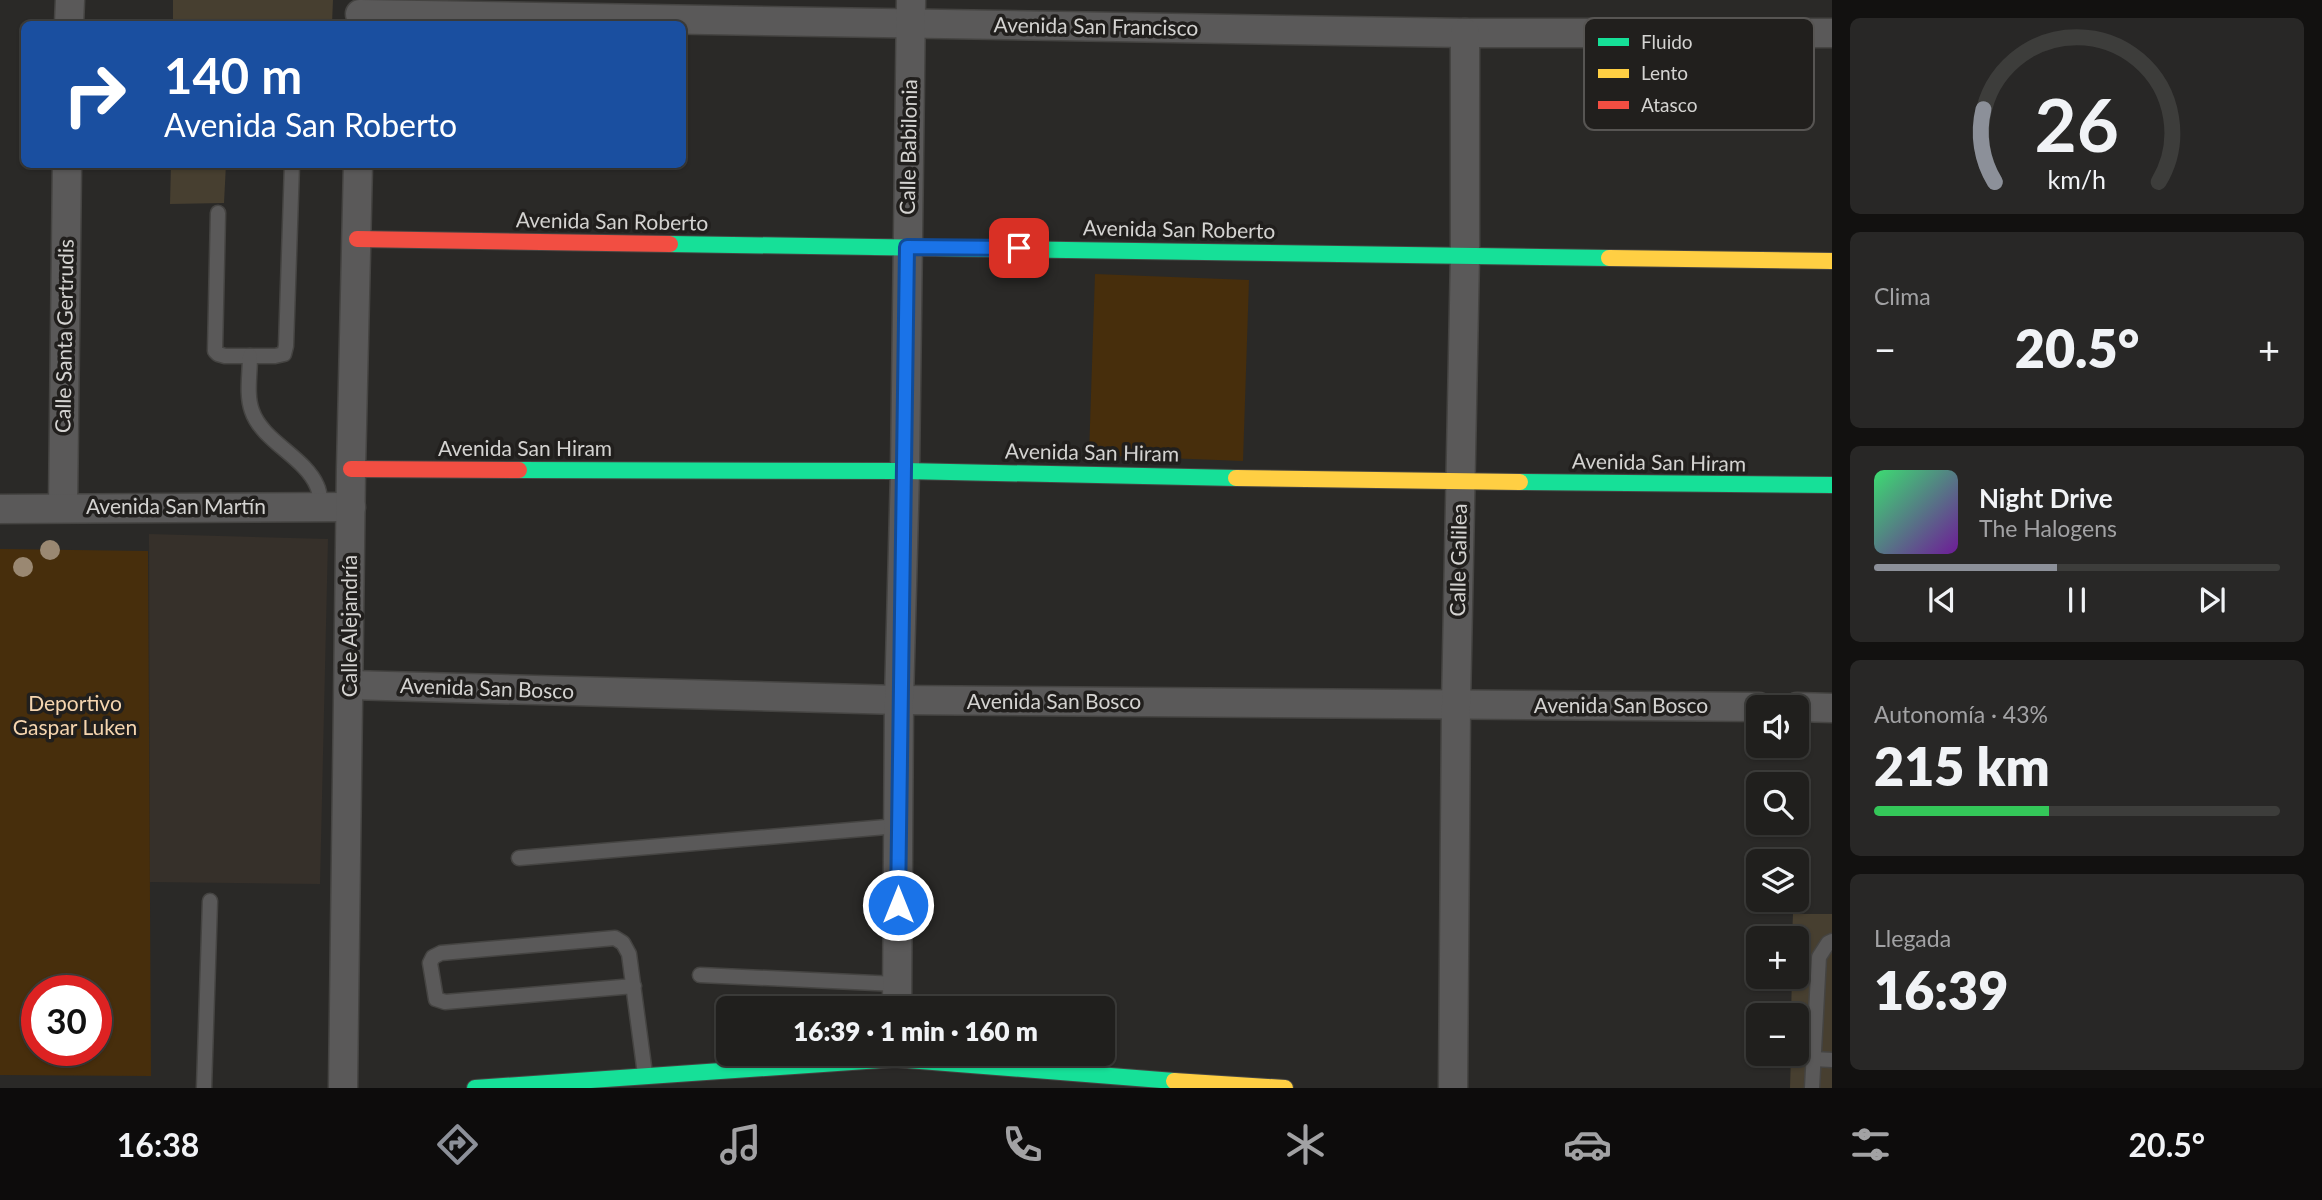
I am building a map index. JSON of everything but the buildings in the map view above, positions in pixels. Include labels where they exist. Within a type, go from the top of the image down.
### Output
[{"type":"street","points":[[69,0],[69,21]]},
{"type":"street","name":"Avenida San Francisco","points":[[360,13],[911,12],[1465,33],[1584,33]]},
{"type":"street","name":"Calle Babilonia","points":[[897,996],[899,701],[911,12]]},
{"type":"street","name":"Calle Galilea","points":[[1453,1088],[1456,705],[1465,255],[1465,33]]},
{"type":"street","name":"Avenida San Francisco","points":[[1814,33],[1832,33]]},
{"type":"street","name":"Calle Santa Gertrudis","points":[[63,507],[67,168]]},
{"type":"street","name":"Calle Alejandría","points":[[343,1088],[358,168]]},
{"type":"street","name":"Avenida San Roberto","points":[[357,239],[1832,261]]},
{"type":"street","name":"Avenida San Hiram","points":[[351,469],[905,471],[1460,482],[1832,485]]},
{"type":"street","name":"Avenida San Martín","points":[[0,509],[351,507]]},
{"type":"street","name":"Avenida San Bosco","points":[[350,685],[899,701],[1746,707]]},
{"type":"street","points":[[1809,707],[1832,708]]},
{"type":"street","points":[[475,1088],[770,1066]]},
{"type":"street","points":[[1003,1066],[1154,1080],[1285,1088]]},
{"type":"lane","points":[[218,213],[215,351],[225,356],[284,354],[292,168]]},
{"type":"lane","points":[[250,356],[249,392],[252,414],[311,476],[318,487],[321,507]]},
{"type":"lane","points":[[519,858],[898,826]]},
{"type":"lane","points":[[204,1088],[210,901]]},
{"type":"lane","points":[[634,986],[445,1002],[436,999],[430,963],[433,957],[441,953],[615,939],[623,943],[629,954],[634,986],[646,1076]]},
{"type":"lane","points":[[1812,1088],[1819,957],[1832,941]]},
{"type":"lane","points":[[700,975],[897,996]]},
{"type":"lane","points":[[1814,1059],[1832,1060]]},
{"type":"shaded area","points":[[149,534],[328,539],[320,884],[150,882]]},
{"type":"green space","points":[[1095,274],[1249,280],[1243,461],[1089,455]]},
{"type":"green space","name":"Deportivo Gaspar Luken","points":[[0,549],[148,551],[151,1076],[0,1075]]},
{"type":"traffic: fast","points":[[670,244],[1609,258]]},
{"type":"traffic: fast","points":[[519,470],[905,471],[1236,478]]},
{"type":"traffic: fast","points":[[1520,482],[1832,485]]},
{"type":"traffic: fast","points":[[475,1088],[895,1059],[1174,1081]]},
{"type":"traffic: slow","points":[[1609,258],[1832,261]]},
{"type":"traffic: slow","points":[[1236,478],[1520,482]]},
{"type":"traffic: slow","points":[[1174,1081],[1285,1088]]},
{"type":"traffic: jam","points":[[357,239],[670,244]]},
{"type":"traffic: jam","points":[[351,469],[519,470]]},
{"type":"route","points":[[898,905],[907,247],[1019,248]]}]
